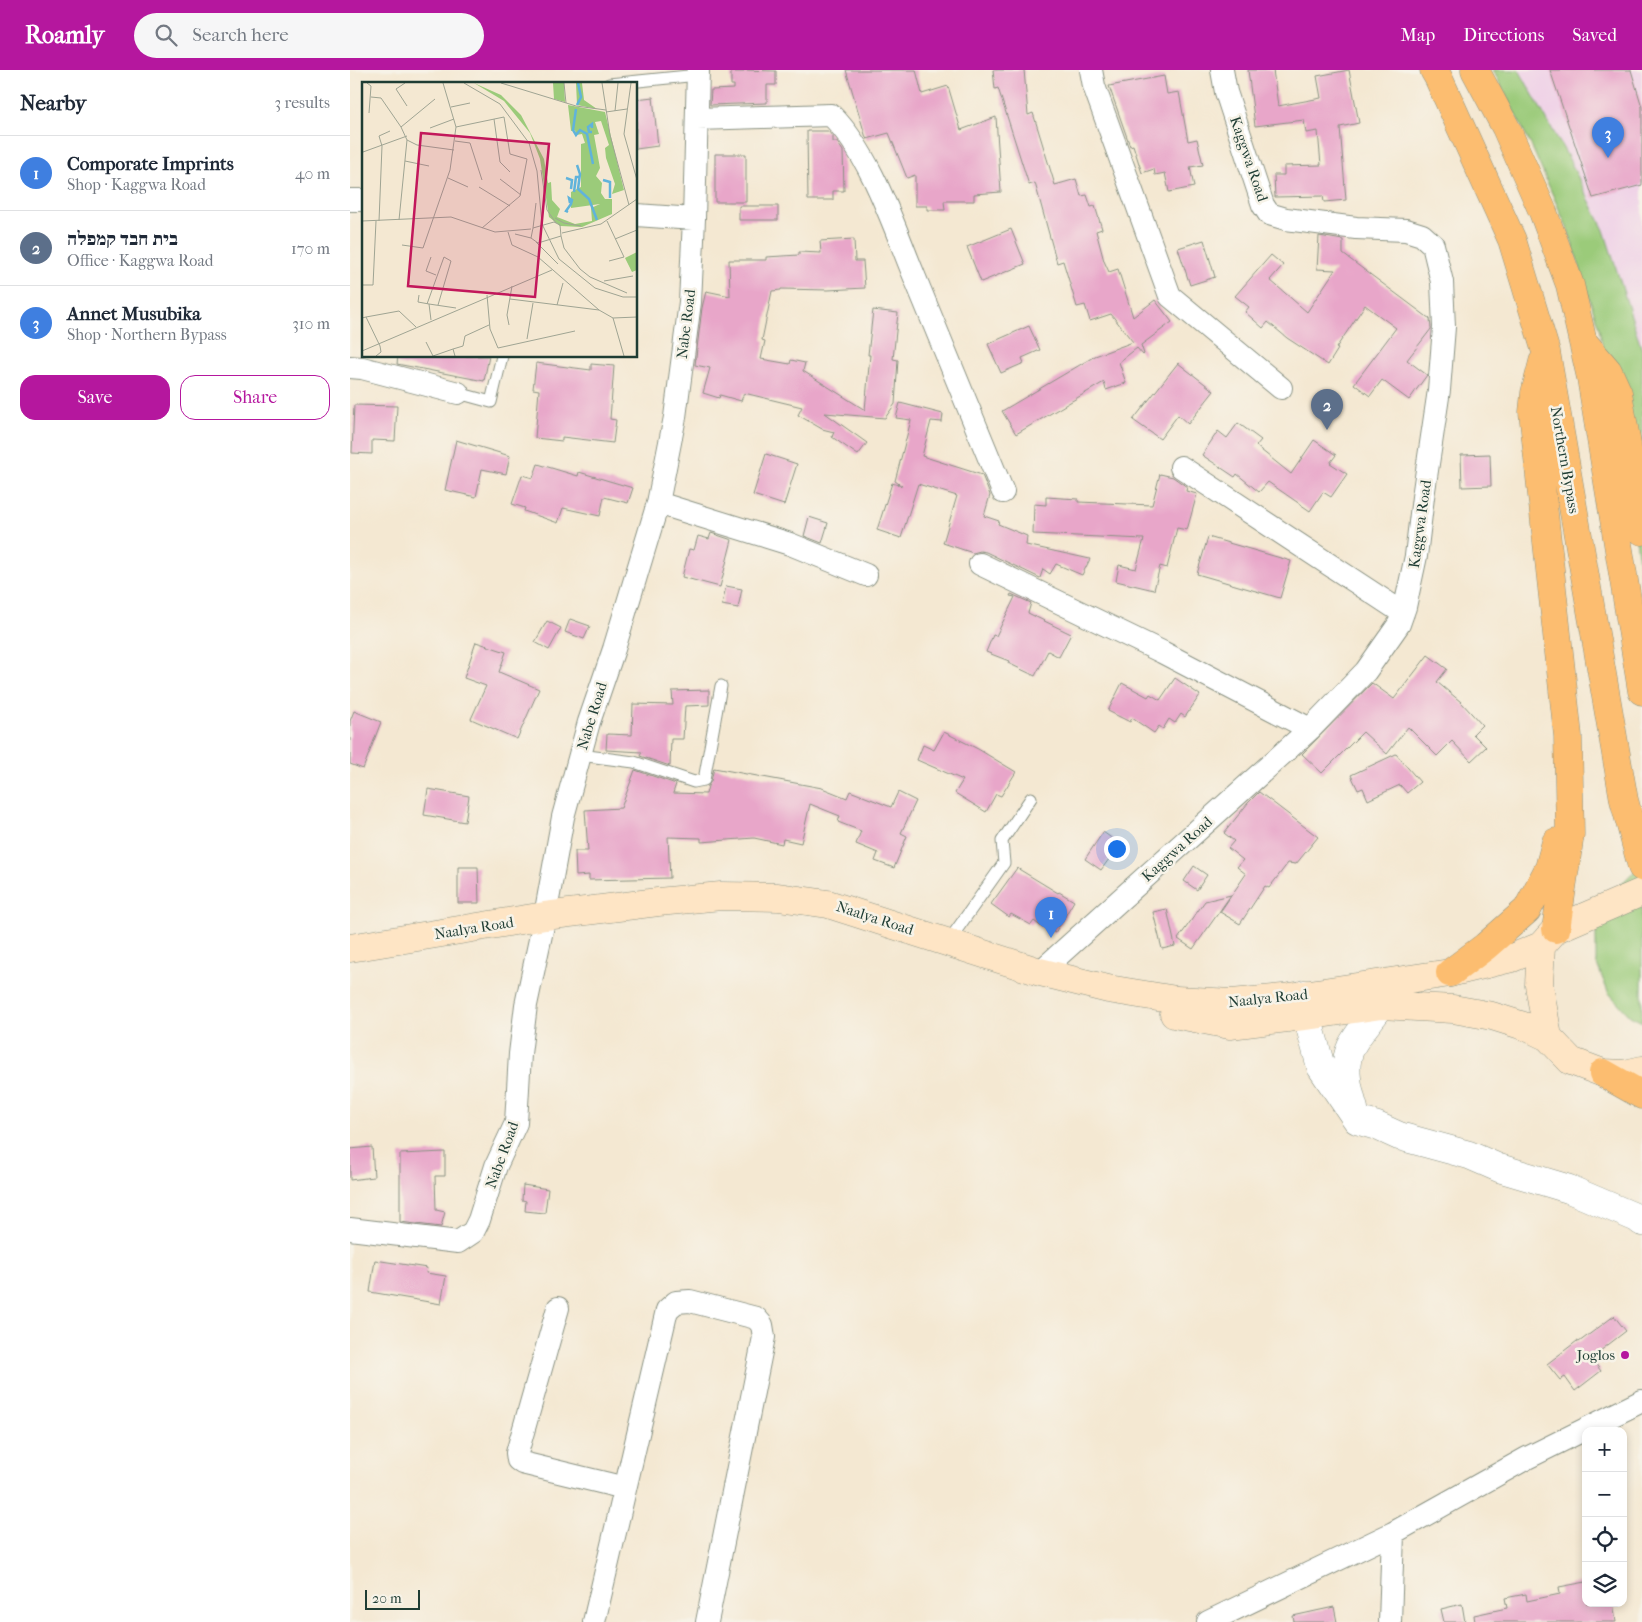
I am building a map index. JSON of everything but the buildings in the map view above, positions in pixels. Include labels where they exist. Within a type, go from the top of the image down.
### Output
[{"type":"highway","name":"Northern Bypass","points":[[1434,70],[1512,240],[1546,352],[1624,800],[1642,867]]},
{"type":"highway","points":[[1475,70],[1506,128],[1543,212],[1570,285],[1591,378],[1641,687]]},
{"type":"highway","points":[[1582,341],[1608,371],[1618,394],[1642,531]]},
{"type":"highway","points":[[1546,352],[1535,393],[1533,412],[1568,736],[1570,834],[1549,937]]},
{"type":"highway","points":[[1450,973],[1486,946],[1527,910],[1548,868],[1569,794]]},
{"type":"highway","points":[[1603,1073],[1642,1095]]},
{"type":"main road","points":[[1387,993],[1450,973],[1512,958],[1549,937],[1642,892]]},
{"type":"main road","name":"Naalya Road","points":[[350,948],[545,916],[658,902],[722,896],[778,898],[828,904],[1040,972],[1108,989],[1182,1016],[1230,1025],[1306,1005],[1387,993]]},
{"type":"main road","points":[[1548,1036],[1539,985],[1549,937]]},
{"type":"main road","points":[[1387,993],[1453,1010],[1492,1016],[1527,1027],[1548,1036],[1571,1061],[1603,1073],[1624,1074],[1642,1070]]},
{"type":"street","points":[[1091,70],[1094,86],[1170,296],[1281,388]]},
{"type":"street","name":"Kaggwa Road","points":[[1040,972],[1310,729],[1366,671],[1399,624],[1410,591],[1439,390],[1444,327],[1442,282],[1433,245],[1422,235],[1406,230],[1356,228],[1286,220],[1270,214],[1260,196],[1226,92],[1222,70]]},
{"type":"street","name":"Nabe Road","points":[[350,1229],[458,1242],[473,1232],[479,1220],[496,1166],[516,1123],[520,1054],[526,1005],[563,817],[589,722],[614,649],[658,503],[675,417],[690,302],[698,72]]},
{"type":"street","points":[[697,119],[831,115],[844,128],[873,179],[1004,492]]},
{"type":"street","points":[[638,215],[694,219]]},
{"type":"street","points":[[350,366],[458,393]]},
{"type":"street","points":[[1181,467],[1403,613]]},
{"type":"street","points":[[658,503],[790,544],[866,574]]},
{"type":"street","points":[[980,564],[1162,652],[1310,729]]},
{"type":"street","points":[[1357,1120],[1347,1086],[1347,1064],[1351,1047],[1387,993]]},
{"type":"street","points":[[1306,1005],[1320,1067],[1357,1120],[1398,1136],[1469,1155],[1499,1168],[1569,1190],[1642,1222]]},
{"type":"street","points":[[594,1622],[667,1310],[676,1302],[690,1300],[756,1318],[762,1325],[764,1337],[707,1622]]},
{"type":"street","points":[[558,1308],[517,1454],[518,1460],[522,1464],[625,1488]]},
{"type":"street","points":[[1208,1622],[1393,1533],[1527,1458],[1642,1401]]},
{"type":"street","points":[[1390,1622],[1393,1533]]},
{"type":"lane","points":[[625,82],[698,72]]},
{"type":"lane","points":[[458,393],[490,402],[501,358]]},
{"type":"lane","points":[[580,754],[634,762],[694,782],[704,780],[721,686]]},
{"type":"lane","points":[[948,942],[1004,863],[1002,841],[1031,798]]},
{"type":"shaded area","points":[[1519,70],[1642,70],[1642,350],[1604,230],[1569,159]]},
{"type":"green space","points":[[1493,70],[1519,70],[1569,159],[1604,230],[1642,350],[1642,589],[1630,490],[1599,328],[1568,230],[1531,145]]},
{"type":"green space","points":[[1642,866],[1642,1022],[1630,1016],[1608,992],[1596,962],[1596,929],[1608,899],[1630,875]]},
{"type":"place","name":"Annet Musubika","points":[[1608,158]]},
{"type":"place","name":"בית חבד קמפלה","points":[[1327,430]]},
{"type":"place","name":"Comporate Imprints","points":[[1051,938]]},
{"type":"place","name":"Joglos","points":[[1625,1355]]}]
